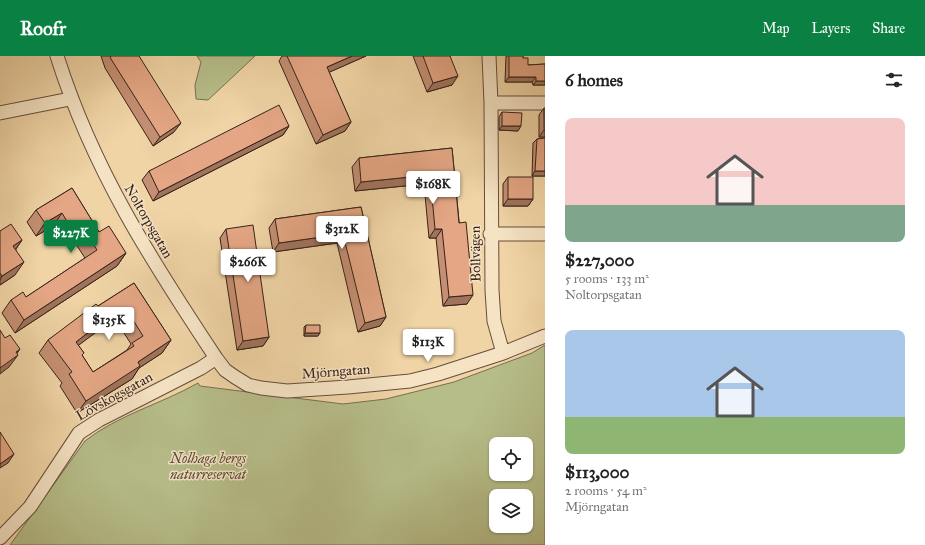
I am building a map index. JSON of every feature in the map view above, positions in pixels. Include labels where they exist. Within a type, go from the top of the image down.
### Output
[{"type":"street","name":"Noltorpsgatan","points":[[57,56],[70,99],[121,207],[160,273],[216,358],[226,370],[243,382]]},
{"type":"street","name":"Bollvägen","points":[[489,56],[491,103],[490,234],[494,321],[504,353]]},
{"type":"street","points":[[0,113],[70,99]]},
{"type":"street","points":[[491,103],[545,103]]},
{"type":"street","points":[[490,234],[545,234]]},
{"type":"street","name":"Mjörngatan","points":[[243,382],[261,388],[287,391],[395,383],[438,374],[504,353],[545,336]]},
{"type":"street","name":"Lövskogsgatan","points":[[0,538],[30,508],[79,433],[99,420],[201,368],[216,358]]},
{"type":"green space","points":[[197,56],[255,56],[208,100],[196,99],[195,85],[201,62]]},
{"type":"green space","name":"Nolhaga bergs naturreservat","points":[[545,345],[545,545],[10,545],[85,441],[111,424],[198,383],[200,386],[343,404],[386,399],[454,382],[532,353]]},
{"type":"building","points":[[110,56],[139,56],[181,123],[160,137]]},
{"type":"building","points":[[287,56],[352,56],[327,67],[351,122],[323,135]]},
{"type":"building","points":[[423,56],[450,56],[458,76],[433,83]]},
{"type":"building","points":[[509,56],[523,56],[523,58],[528,58],[528,65],[545,64],[545,81],[536,81],[536,77],[509,77]]},
{"type":"building","points":[[279,105],[289,126],[159,192],[149,171]]},
{"type":"building","points":[[545,108],[545,130],[544,130]]},
{"type":"building","points":[[502,112],[522,113],[521,126],[502,126]]},
{"type":"building","points":[[545,138],[545,171],[535,171],[537,139]]},
{"type":"building","points":[[452,148],[459,223],[466,222],[473,295],[449,297],[442,229],[435,229],[430,175],[361,182],[359,158]]},
{"type":"building","points":[[508,177],[533,177],[533,199],[508,199]]},
{"type":"building","points":[[72,188],[99,232],[109,226],[126,253],[24,320],[11,300],[23,292],[26,297],[97,250],[81,225],[72,230],[62,213],[45,223],[36,210]]},
{"type":"building","points":[[361,207],[386,317],[365,323],[343,234],[279,243],[275,219]]},
{"type":"building","points":[[11,224],[22,240],[13,246],[24,262],[2,276],[0,273],[0,231]]},
{"type":"building","points":[[253,225],[269,337],[243,341],[226,229]]},
{"type":"building","points":[[134,283],[171,340],[138,362],[140,366],[86,401],[69,374],[72,372],[48,340],[96,304],[98,306]],"holes":[[[128,312],[143,336],[132,343],[134,346],[93,372],[82,355],[84,353],[76,342],[112,314],[116,320]]]},
{"type":"building","points":[[306,325],[320,325],[320,333],[305,333]]},
{"type":"building","points":[[0,330],[5,338],[10,335],[20,349],[16,352],[18,355],[0,368]]},
{"type":"building","points":[[0,432],[14,454],[0,464]]}]
